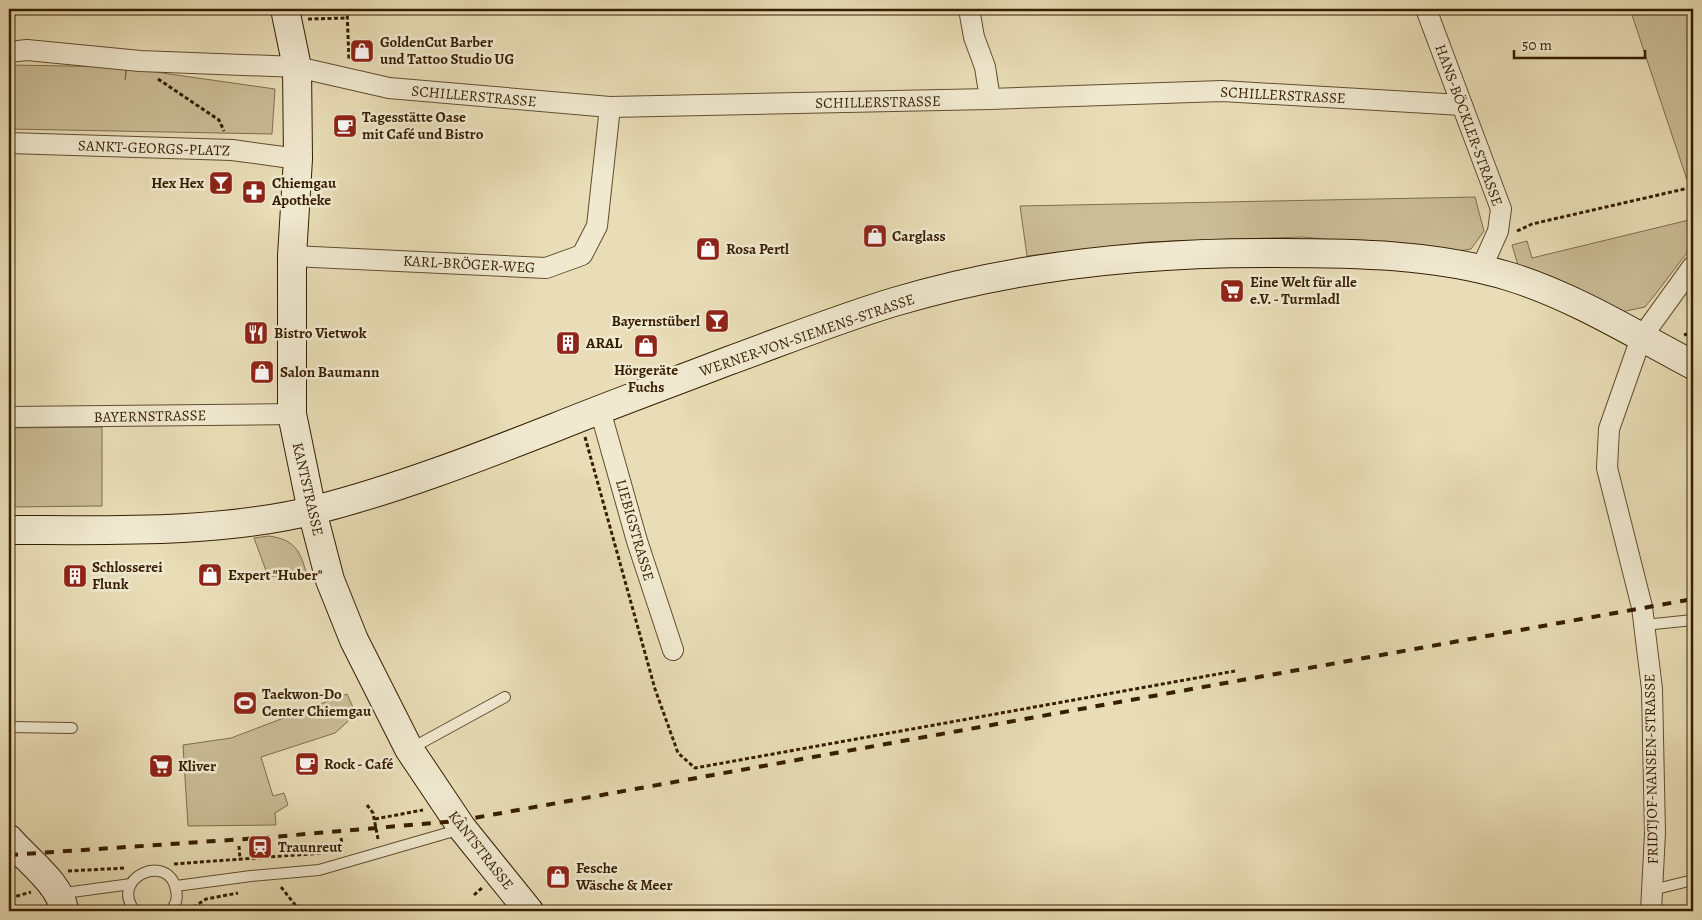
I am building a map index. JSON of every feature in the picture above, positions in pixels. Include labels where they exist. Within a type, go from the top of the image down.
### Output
[{"type":"street","points":[[969,9],[974,37],[985,67],[990,99]]},
{"type":"street","name":"HANS-BÖCKLER-STRASSE","points":[[1426,9],[1501,209],[1498,231],[1481,269]]},
{"type":"street","name":"KANTSTRASSE","points":[[287,15],[296,67],[298,159],[292,256],[292,414],[312,511],[330,580],[354,640],[409,749],[462,828],[529,911]]},
{"type":"street","points":[[9,52],[27,50],[140,61],[296,67]]},
{"type":"street","name":"SCHILLERSTRASSE","points":[[296,67],[389,88],[610,107],[990,99],[1222,91],[1462,105]]},
{"type":"street","name":"KARL-BRÖGER-WEG","points":[[292,256],[546,268],[582,255],[597,226],[610,107]]},
{"type":"street","name":"SANKT-GEORGS-PLATZ","points":[[9,143],[232,150],[298,159]]},
{"type":"street","name":"WERNER-VON-SIEMENS-STRASSE","points":[[9,530],[190,526],[268,519],[312,511],[377,493],[809,331],[893,303],[996,276],[1146,256],[1208,252],[1344,253],[1422,260],[1481,269],[1516,279],[1550,292],[1601,316],[1693,365]]},
{"type":"street","name":"FRIDTJOF-NANSEN-STRASSE","points":[[1651,911],[1655,833],[1652,690],[1642,607],[1607,468],[1609,429],[1641,338],[1693,266]]},
{"type":"street","name":"BAYERNSTRASSE","points":[[9,417],[292,414]]},
{"type":"street","name":"LIEBIGSTRASSE","points":[[590,414],[637,542],[673,650]]},
{"type":"street","points":[[9,839],[62,904]]},
{"type":"lane","points":[[1644,624],[1693,620]]},
{"type":"lane","points":[[409,749],[505,697]]},
{"type":"lane","points":[[9,728],[72,728]]},
{"type":"lane","points":[[176,886],[251,876],[319,870],[462,828]]},
{"type":"lane","points":[[62,904],[72,892],[131,884],[142,873],[150,870],[166,874],[176,886],[176,902],[170,911]]},
{"type":"lane","points":[[1652,890],[1693,880]]},
{"type":"lane","points":[[131,884],[129,899],[135,911]]},
{"type":"path","points":[[346,79],[349,78],[347,9]]},
{"type":"path","points":[[1689,9],[1693,31]]},
{"type":"path","points":[[287,15],[348,18]]},
{"type":"path","points":[[140,61],[162,83],[219,120],[232,150]]},
{"type":"path","points":[[1498,231],[1517,231],[1532,224],[1693,187]]},
{"type":"path","points":[[590,414],[655,689],[678,753],[695,768],[1235,671]]},
{"type":"path","points":[[367,805],[374,820],[379,844]]},
{"type":"path","points":[[374,820],[445,805]]},
{"type":"path","points":[[342,838],[343,852]]},
{"type":"path","points":[[239,846],[240,860],[324,853]]},
{"type":"path","points":[[334,852],[350,850]]},
{"type":"path","points":[[188,911],[206,899],[242,893]]},
{"type":"path","points":[[287,895],[300,911]]},
{"type":"path","points":[[9,897],[11,911]]},
{"type":"shaded area","points":[[1630,9],[1693,9],[1693,179],[1687,180]]},
{"type":"shaded area","points":[[9,65],[126,67],[125,80],[127,68],[275,89],[272,134],[9,129]]},
{"type":"shaded area","points":[[1475,197],[1484,231],[1471,249],[1451,252],[1303,237],[1149,242],[1027,256],[1020,206]]},
{"type":"shaded area","points":[[1693,219],[1693,245],[1654,296],[1645,307],[1621,312],[1535,277],[1518,265],[1512,245],[1527,241],[1532,258]]},
{"type":"shaded area","points":[[102,427],[102,506],[9,507],[9,428]]},
{"type":"shaded area","points":[[269,536],[286,541],[296,549],[303,562],[308,579],[268,576],[254,538]]},
{"type":"shaded area","points":[[347,694],[356,714],[335,733],[261,757],[273,796],[284,793],[288,805],[275,813],[276,825],[188,826],[183,745],[231,738]]},
{"type":"railway","points":[[9,855],[260,838],[457,821],[1693,599]]},
{"type":"place","name":"GoldenCut Barber und Tattoo Studio UG","points":[[362,51]]},
{"type":"place","name":"Tagesstätte Oase mit Café und Bistro","points":[[345,126]]},
{"type":"place","name":"Hex Hex","points":[[221,183]]},
{"type":"place","name":"Chiemgau Apotheke","points":[[254,192]]},
{"type":"place","name":"Carglass","points":[[875,236]]},
{"type":"place","name":"Rosa Pertl","points":[[708,249]]},
{"type":"place","name":"Eine Welt für alle e.V. - Turmladl","points":[[1232,291]]},
{"type":"place","name":"Bayernstüberl","points":[[717,321]]},
{"type":"place","name":"Bistro Vietwok","points":[[256,333]]},
{"type":"place","name":"ARAL","points":[[568,343]]},
{"type":"place","name":"Hörgeräte Fuchs","points":[[646,346]]},
{"type":"place","name":"Salon Baumann","points":[[262,372]]},
{"type":"place","name":"Expert \"Huber\"","points":[[210,575]]},
{"type":"place","name":"Schlosserei Flunk","points":[[75,576]]},
{"type":"place","name":"Taekwon-Do Center Chiemgau","points":[[245,703]]},
{"type":"place","name":"Rock - Café","points":[[307,764]]},
{"type":"place","name":"Kliver","points":[[161,766]]},
{"type":"place","name":"Traunreut","points":[[260,847]]},
{"type":"place","name":"Fesche Wäsche & Meer","points":[[558,877]]}]
